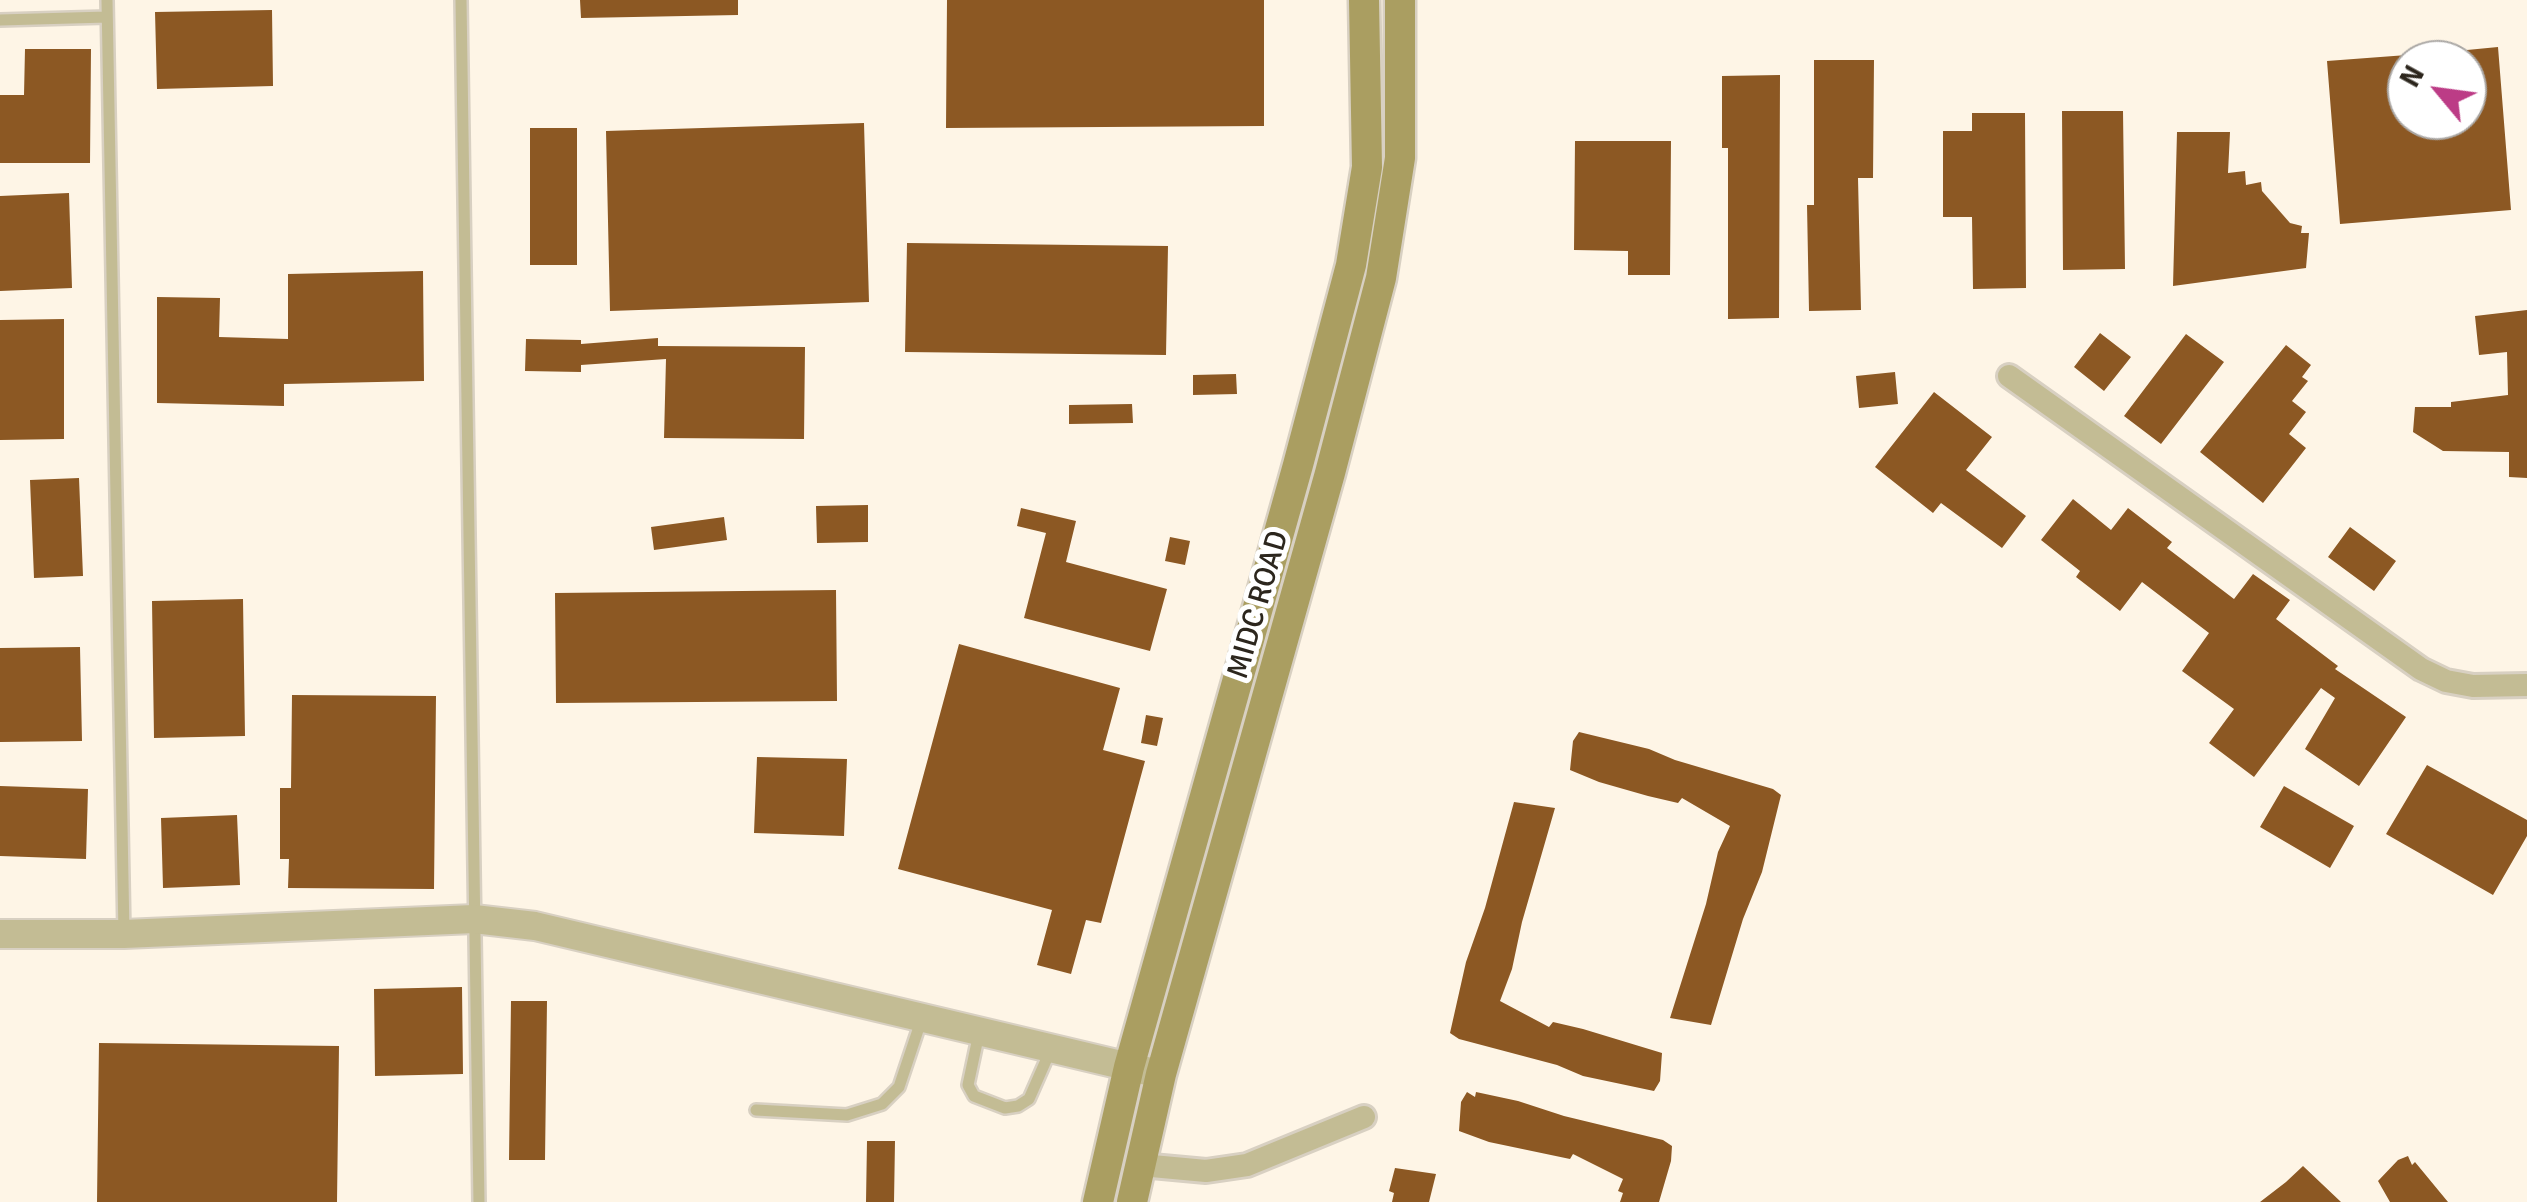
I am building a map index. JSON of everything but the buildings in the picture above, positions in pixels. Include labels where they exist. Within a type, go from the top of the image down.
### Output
[{"type":"main road","name":"MIDC ROAD","points":[[1098,1202],[1130,1067],[1351,265],[1367,168],[1364,0]]},
{"type":"main road","name":"MIDC ROAD","points":[[1132,1202],[1161,1074],[1381,278],[1400,158],[1400,0]]},
{"type":"street","points":[[2009,376],[2421,669],[2446,681],[2473,686],[2527,684]]},
{"type":"street","points":[[0,934],[124,934],[474,919],[535,926],[1161,1074]]},
{"type":"street","points":[[1141,1166],[1206,1171],[1246,1164],[1364,1118]]},
{"type":"lane","points":[[107,0],[124,934]]},
{"type":"lane","points":[[461,0],[478,1202]]},
{"type":"lane","points":[[0,20],[107,17]]},
{"type":"lane","points":[[756,1110],[848,1116],[882,1104],[899,1087],[922,1018]]},
{"type":"lane","points":[[979,1032],[968,1085],[974,1096],[1005,1108],[1029,1099],[1051,1049]]}]
